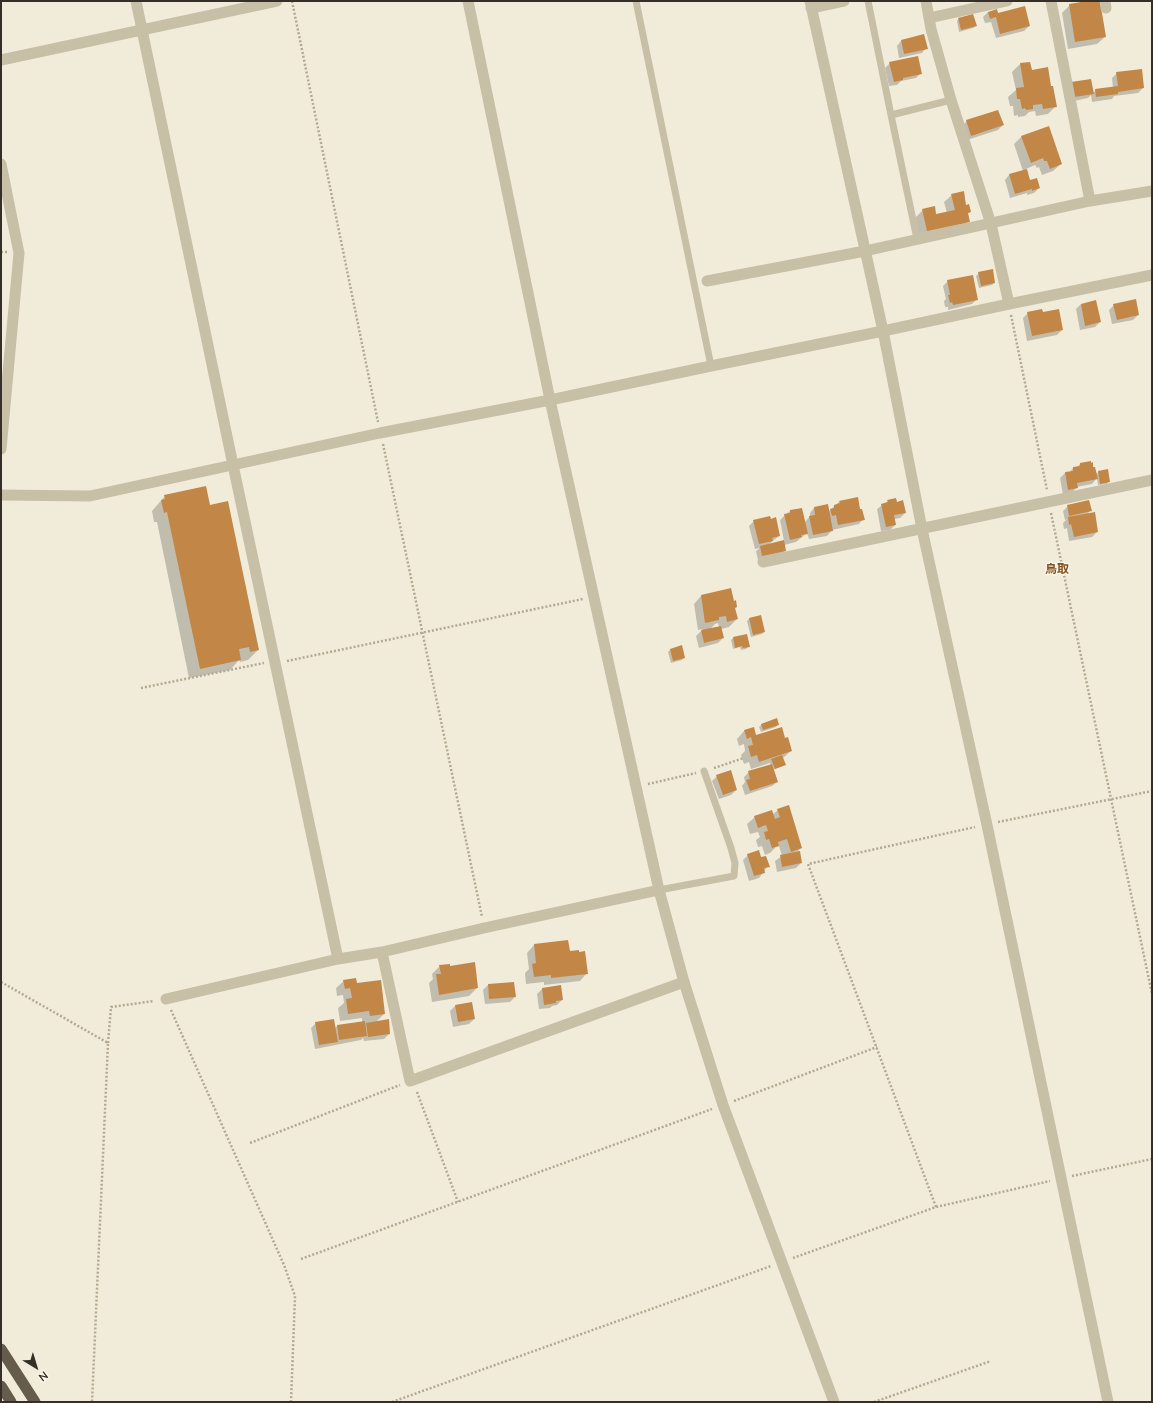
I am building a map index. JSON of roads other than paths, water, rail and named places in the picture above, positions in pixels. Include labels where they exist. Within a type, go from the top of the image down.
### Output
[{"type":"highway","points":[[1,1350],[35,1402]]},
{"type":"highway","points":[[1,1386],[11,1402]]},
{"type":"street","points":[[136,1],[338,960]]},
{"type":"street","points":[[1,60],[278,1]]},
{"type":"street","points":[[468,1],[550,400],[659,890],[684,982],[723,1105],[834,1402]]},
{"type":"street","points":[[844,1],[810,4],[883,332],[922,529],[987,825],[1108,1402]]},
{"type":"street","points":[[926,1],[931,29],[991,224],[1009,304]]},
{"type":"street","points":[[929,18],[1007,1]]},
{"type":"street","points":[[1051,1],[1090,202]]},
{"type":"street","points":[[1,164],[19,253],[1,449]]},
{"type":"street","points":[[708,281],[865,251],[1090,202],[1152,191]]},
{"type":"street","points":[[1,495],[90,496],[380,433],[883,332],[1009,304],[1152,275]]},
{"type":"street","points":[[762,562],[1152,480]]},
{"type":"street","points":[[166,999],[659,890]]},
{"type":"street","points":[[382,952],[411,1081],[684,982]]},
{"type":"lane","points":[[636,1],[711,366]]},
{"type":"lane","points":[[868,1],[917,239]]},
{"type":"lane","points":[[891,115],[952,100]]},
{"type":"lane","points":[[659,890],[734,876],[735,864],[731,848],[704,771]]},
{"type":"district","name":"鳥取","points":[[1057,569]]}]
